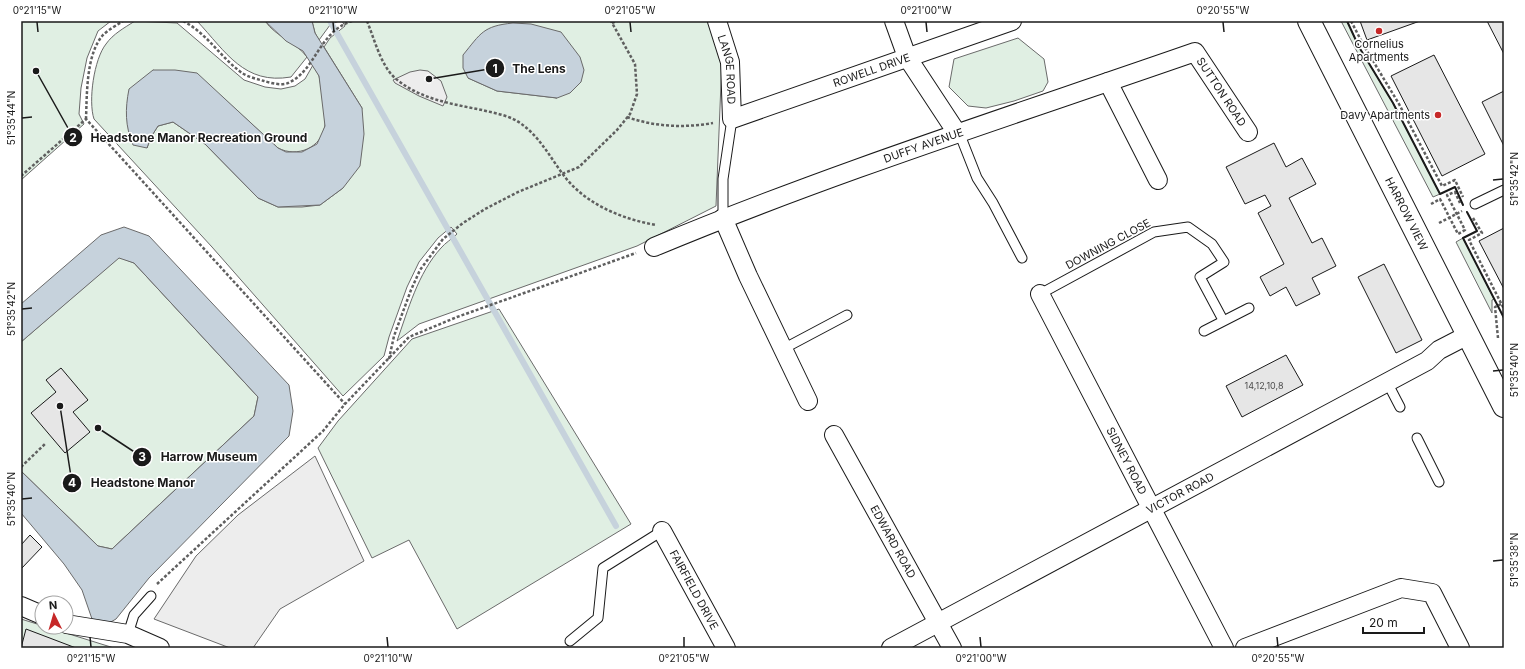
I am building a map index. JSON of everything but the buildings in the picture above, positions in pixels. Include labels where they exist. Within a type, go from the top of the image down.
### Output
[{"type":"street","name":"LANGE ROAD","points":[[717,21],[730,62],[732,119]]},
{"type":"street","points":[[894,21],[907,57],[957,133]]},
{"type":"street","name":"ROWELL DRIVE","points":[[732,119],[1012,21]]},
{"type":"street","name":"HARROW VIEW","points":[[1309,21],[1504,406]]},
{"type":"street","name":"DUFFY AVENUE","points":[[654,247],[723,218],[957,133],[1196,52]]},
{"type":"street","name":"SUTTON ROAD","points":[[1196,52],[1248,132]]},
{"type":"street","points":[[1108,82],[1158,180]]},
{"type":"street","points":[[723,218],[748,276],[808,401]]},
{"type":"street","name":"SIDNEY ROAD","points":[[1040,294],[1224,648]]},
{"type":"street","name":"VICTOR ROAD","points":[[891,648],[1428,361],[1439,350],[1468,335]]},
{"type":"street","name":"EDWARD ROAD","points":[[834,435],[952,648]]},
{"type":"street","name":"FAIRFIELD DRIVE","points":[[662,531],[726,648]]},
{"type":"street","points":[[1245,648],[1401,588],[1432,593],[1460,648]]},
{"type":"street","points":[[21,606],[34,612]]},
{"type":"street","points":[[74,625],[128,634],[160,648]]},
{"type":"lane","points":[[723,218],[723,179],[732,119]]},
{"type":"lane","points":[[957,133],[962,140],[977,178],[994,203],[1022,258]]},
{"type":"lane","points":[[1475,204],[1504,190]]},
{"type":"lane","name":"DOWNING CLOSE","points":[[1040,294],[1154,232],[1188,227],[1212,244],[1224,262],[1200,277],[1223,320]]},
{"type":"lane","points":[[1204,331],[1223,320],[1250,308]]},
{"type":"lane","points":[[783,349],[846,315]]},
{"type":"lane","points":[[1388,382],[1400,407]]},
{"type":"lane","points":[[1416,438],[1439,482]]},
{"type":"lane","points":[[570,641],[598,618],[603,568],[662,531]]},
{"type":"lane","points":[[128,634],[134,615],[151,596]]},
{"type":"path","points":[[21,176],[86,119],[89,73],[94,52],[103,35],[124,21]]},
{"type":"path","points":[[183,21],[202,33],[242,74],[271,83],[287,84],[301,74],[325,40],[342,24],[352,21]]},
{"type":"path","points":[[367,21],[381,57],[396,78],[417,92],[444,103],[498,114],[516,120],[530,130],[563,174],[588,198],[615,214],[648,224],[681,227],[690,232]]},
{"type":"path","points":[[389,360],[394,336],[411,290],[420,270],[443,239],[463,223],[485,209],[518,192],[579,167],[627,117],[637,94],[635,64],[612,22],[617,21]]},
{"type":"path","points":[[1351,21],[1364,46],[1399,104],[1442,186],[1455,180]]},
{"type":"path","points":[[627,117],[650,124],[688,127],[714,123]]},
{"type":"path","points":[[86,119],[345,404]]},
{"type":"path","points":[[1431,204],[1440,199],[1450,218],[1458,234],[1465,230],[1457,214],[1447,195],[1454,192],[1464,210],[1457,214],[1450,218],[1439,223]]},
{"type":"path","points":[[1482,233],[1469,240],[1504,309]]},
{"type":"path","points":[[151,596],[154,586],[323,431],[345,404],[389,360],[409,337],[457,317],[654,247]]},
{"type":"path","points":[[1498,338],[1495,307],[1502,304]]},
{"type":"path","points":[[21,467],[46,443]]},
{"type":"green space","points":[[21,21],[111,21],[98,31],[87,58],[81,88],[79,114],[84,124],[21,180]]},
{"type":"green space","points":[[135,21],[177,23],[244,80],[265,87],[281,89],[295,86],[305,79],[313,65],[319,75],[320,80],[325,125],[323,133],[314,145],[308,149],[293,152],[278,148],[220,95],[153,70],[147,148],[151,137],[158,126],[173,122],[205,144],[258,198],[278,207],[302,207],[320,205],[343,188],[362,108],[324,47],[330,38],[345,26],[342,21],[710,21],[722,58],[716,206],[637,246],[419,324],[397,341],[414,292],[426,269],[443,246],[457,234],[451,227],[438,238],[419,262],[407,287],[389,337],[384,356],[343,396],[212,247],[94,119],[92,111],[92,91],[98,60],[109,40],[119,31]],"holes":[[[468,78],[557,98],[497,91]]]},
{"type":"green space","points":[[197,21],[265,21],[270,27],[297,47],[307,57],[291,77],[275,78],[261,76],[248,71],[237,64]]},
{"type":"green space","points":[[312,21],[339,21],[330,25],[319,40],[315,33]]},
{"type":"green space","points":[[1341,21],[1347,21],[1359,47],[1393,103],[1440,194],[1433,197]]},
{"type":"green space","points":[[1018,38],[1044,59],[1048,82],[1043,91],[1014,101],[986,108],[968,106],[949,87],[954,59]]},
{"type":"green space","points":[[1463,238],[1494,299],[1492,300],[1492,313],[1456,242]]},
{"type":"green space","points":[[119,257],[134,263],[258,397],[254,416],[112,549],[98,546],[21,471],[21,342]]},
{"type":"green space","points":[[499,309],[631,524],[457,629],[409,540],[372,558],[318,448],[338,421],[412,339]]},
{"type":"green space","points":[[21,619],[34,623],[34,635],[72,635],[114,648],[21,648]]},
{"type":"shaded area","points":[[265,21],[312,21],[315,33],[362,108],[364,134],[360,166],[343,188],[320,205],[278,207],[258,198],[205,144],[173,122],[158,126],[151,137],[147,148],[133,145],[130,138],[126,117],[129,89],[153,70],[175,70],[197,73],[278,148],[286,152],[302,152],[317,144],[325,126],[319,76],[303,51],[286,41]]},
{"type":"shaded area","points":[[513,23],[531,24],[561,32],[580,57],[584,70],[581,82],[570,93],[557,98],[497,91],[468,78],[463,68],[463,55],[474,41],[484,32],[495,26]]},
{"type":"shaded area","points":[[420,70],[428,71],[441,81],[447,97],[443,106],[419,96],[395,83],[393,80],[410,72]]},
{"type":"shaded area","points":[[124,227],[149,236],[289,385],[293,411],[289,436],[149,578],[116,619],[109,623],[100,623],[92,619],[82,590],[64,564],[21,513],[21,471],[98,546],[112,549],[254,416],[258,397],[134,263],[119,258],[21,342],[21,304],[101,235]]},
{"type":"shaded area","points":[[315,456],[364,561],[280,609],[253,648],[230,648],[154,619],[196,556],[238,515]]},
{"type":"waterway","points":[[330,21],[616,526]]},
{"type":"wall","points":[[1347,21],[1359,47],[1393,103],[1440,194],[1455,187],[1463,205]]},
{"type":"wall","points":[[1467,212],[1477,231],[1463,238],[1504,318]]},
{"type":"place","name":"Cornelius Apartments","points":[[1379,31]]},
{"type":"place","name":"Headstone Manor Recreation Ground","points":[[36,71]]},
{"type":"place","name":"The Lens","points":[[429,79]]},
{"type":"place","name":"Davy Apartments","points":[[1438,115]]},
{"type":"place","name":"Headstone Manor","points":[[60,406]]},
{"type":"place","name":"Harrow Museum","points":[[98,428]]}]
